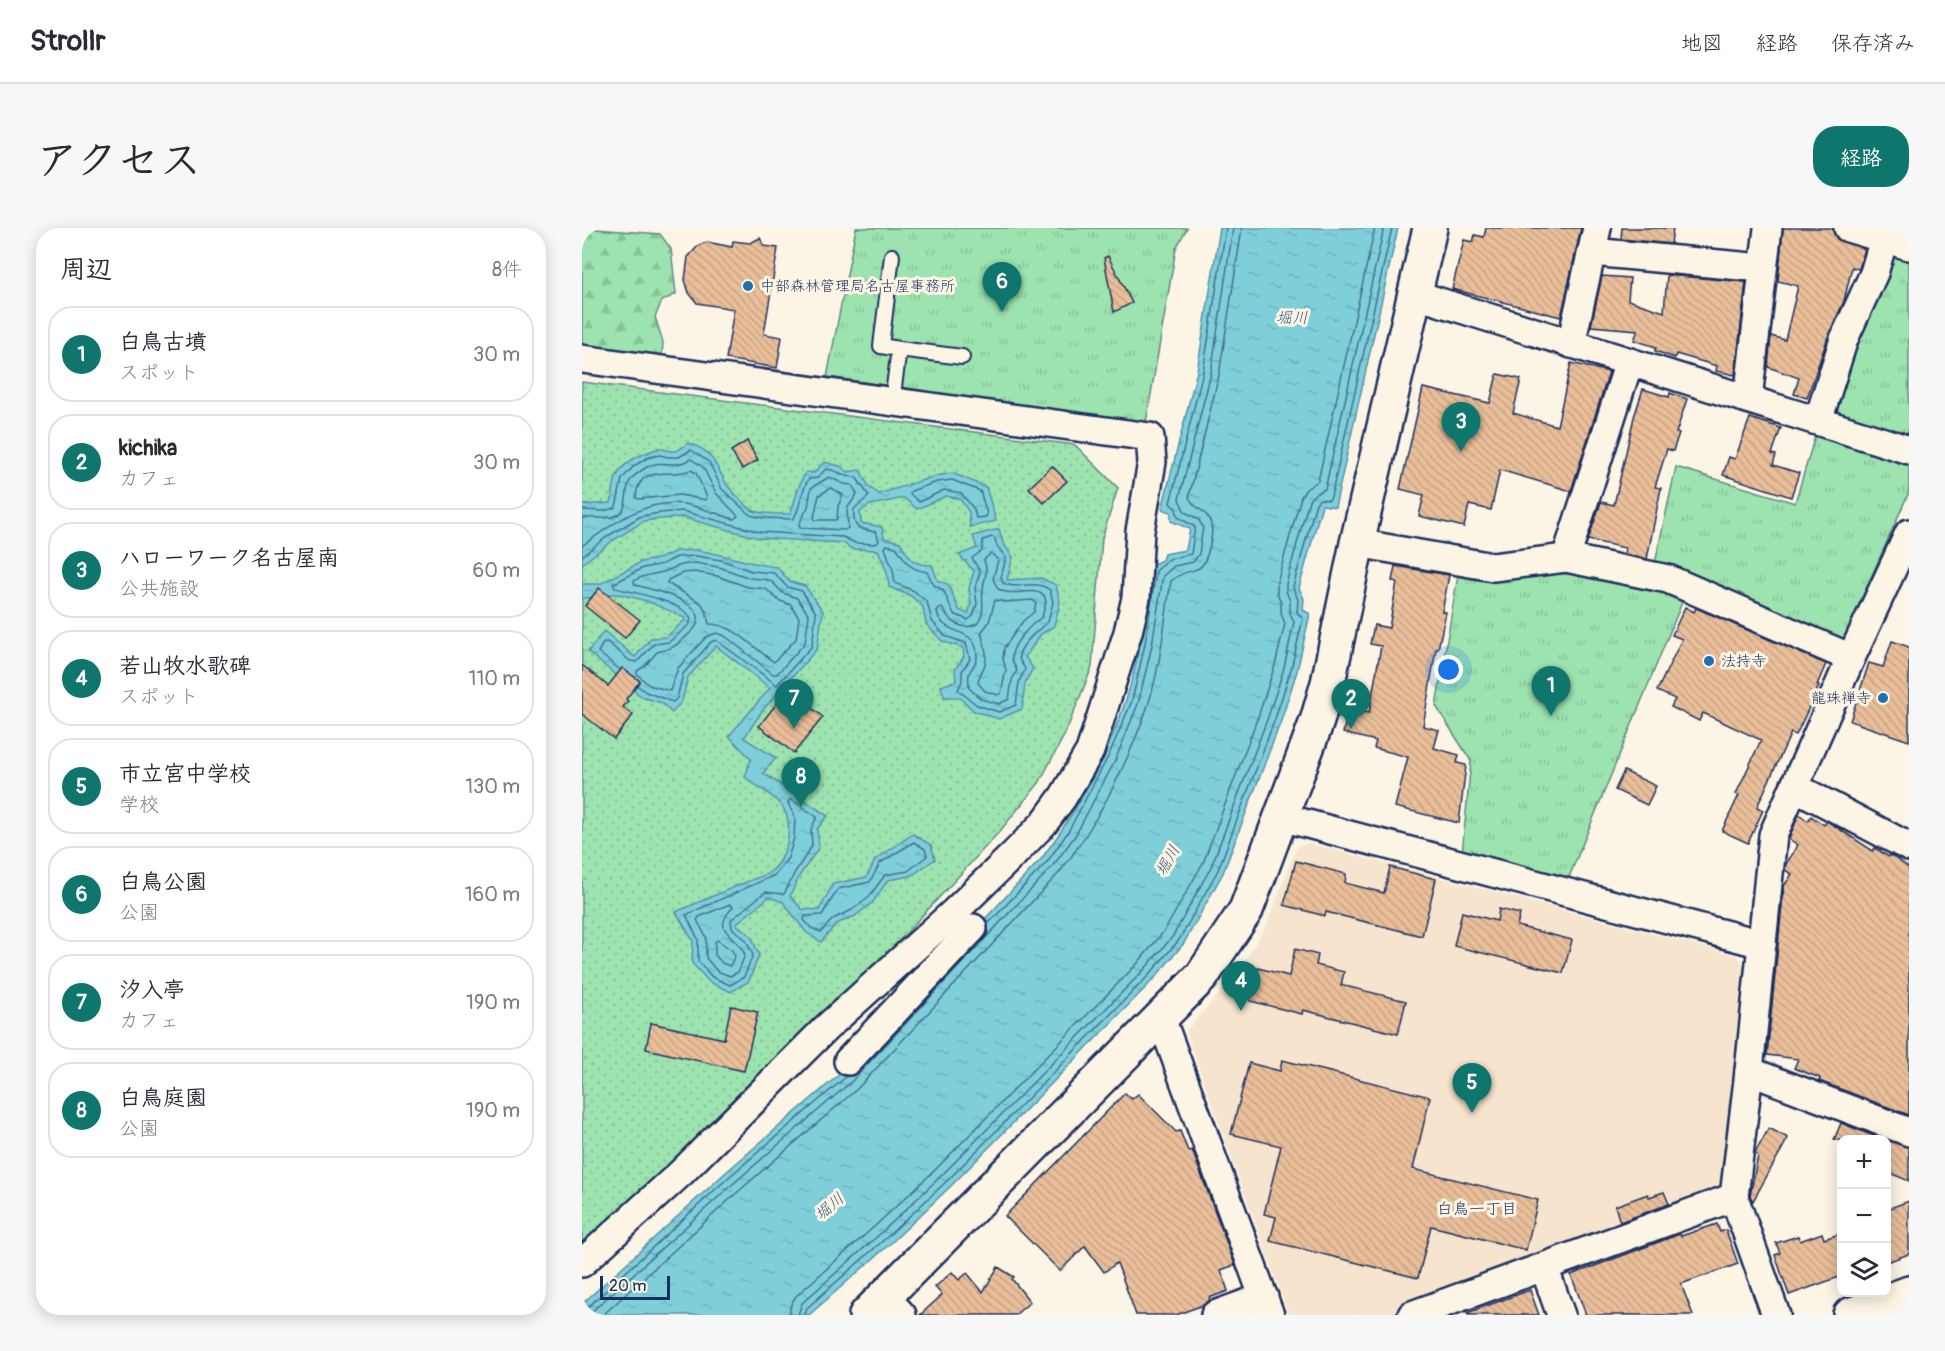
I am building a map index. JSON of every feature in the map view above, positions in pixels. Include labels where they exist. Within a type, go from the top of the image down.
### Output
[{"type":"street","points":[[884,1309],[1202,976],[1241,918],[1317,721],[1328,683],[1357,543],[1430,228]]},
{"type":"street","points":[[1748,399],[1768,228]]},
{"type":"street","points":[[1818,421],[1844,339],[1874,273],[1896,242],[1848,228]]},
{"type":"street","points":[[1571,344],[1595,240],[1762,268]]},
{"type":"street","points":[[1414,294],[1909,450]]},
{"type":"street","points":[[582,359],[1150,437],[1152,462],[1140,531],[1136,598],[1128,632],[1090,751],[1063,797],[1044,823],[1015,853],[954,912],[826,1028],[682,1172],[582,1263]]},
{"type":"street","points":[[1566,558],[1629,362]]},
{"type":"street","points":[[1776,1315],[1734,1197],[1773,836],[1909,533]]},
{"type":"street","points":[[1357,543],[1493,567],[1566,558],[1668,579],[1851,658]]},
{"type":"street","points":[[1795,787],[1909,847]]},
{"type":"street","points":[[1281,817],[1762,944]]},
{"type":"street","points":[[848,1061],[974,928]]},
{"type":"street","points":[[1161,1018],[1267,1306],[1215,1315]]},
{"type":"street","points":[[1749,1071],[1909,1132]]},
{"type":"street","points":[[1412,1315],[1734,1197]]},
{"type":"street","points":[[1544,1268],[1561,1315]]},
{"type":"street","points":[[1850,1315],[1909,1293]]},
{"type":"lane","points":[[892,256],[881,346],[962,357]]},
{"type":"lane","points":[[892,402],[899,349]]},
{"type":"shaded area","points":[[1308,843],[1737,956],[1744,965],[1721,1191],[1716,1196],[1391,1315],[1289,1315],[1187,1030],[1220,993],[1248,956],[1267,924],[1297,847]]},
{"type":"green space","points":[[582,228],[660,234],[671,249],[676,294],[662,301],[655,317],[663,342],[662,355],[582,345]]},
{"type":"green space","points":[[856,228],[1187,228],[1176,248],[1146,423],[827,377]]},
{"type":"green space","points":[[1909,252],[1909,436],[1836,413],[1831,403],[1887,254]]},
{"type":"green space","points":[[582,382],[1075,445],[1118,488],[1102,538],[1092,667],[1065,734],[1039,783],[1000,831],[811,1037],[582,1242]]},
{"type":"green space","points":[[1815,436],[1909,466],[1909,492],[1844,638],[1834,642],[1654,568],[1676,467],[1795,503]]},
{"type":"green space","points":[[1565,565],[1685,595],[1567,882],[1462,854],[1471,761],[1436,706],[1459,569]]},
{"type":"water","name":"堀川","points":[[1220,228],[1398,228],[1335,507],[1322,505],[1299,588],[1304,599],[1303,610],[1310,614],[1297,671],[1281,721],[1223,873],[1184,943],[1154,979],[952,1185],[891,1243],[809,1315],[582,1315],[582,1304],[725,1173],[841,1073],[1042,858],[1079,802],[1110,742],[1131,684],[1151,565],[1162,560],[1164,554],[1186,550],[1190,529],[1171,521],[1171,512],[1162,509],[1197,371]]},
{"type":"water","points":[[688,443],[708,454],[728,486],[756,512],[790,514],[806,472],[814,473],[824,462],[840,466],[848,472],[860,470],[869,487],[879,494],[952,473],[986,487],[996,521],[970,527],[969,512],[960,499],[946,496],[917,509],[904,498],[870,505],[860,512],[861,523],[882,527],[884,538],[900,542],[915,562],[932,565],[938,581],[948,584],[959,610],[968,614],[971,604],[969,588],[974,571],[959,555],[977,548],[973,536],[999,529],[1003,543],[1013,557],[1007,580],[1041,578],[1056,585],[1060,602],[1054,626],[1041,634],[1025,657],[1033,668],[1025,683],[1022,709],[999,719],[974,711],[959,697],[944,697],[941,686],[956,681],[955,669],[964,657],[963,648],[942,641],[926,624],[923,607],[911,596],[889,587],[887,572],[878,550],[852,549],[843,543],[759,538],[681,517],[644,521],[612,541],[582,564],[582,505],[611,503],[619,472],[634,458],[660,448],[675,451]]},
{"type":"water","points":[[696,550],[777,567],[790,582],[805,586],[823,611],[817,649],[762,711],[744,738],[776,758],[763,773],[828,816],[817,829],[819,847],[800,875],[790,896],[802,909],[819,910],[833,884],[867,877],[875,860],[913,834],[931,845],[935,859],[911,876],[888,880],[873,902],[855,916],[836,924],[821,942],[806,932],[783,902],[769,897],[736,924],[751,936],[759,955],[749,981],[731,992],[709,982],[692,963],[693,941],[676,912],[767,874],[776,866],[785,850],[788,840],[788,821],[785,812],[773,797],[745,777],[751,759],[729,736],[770,688],[716,646],[688,677],[682,701],[672,713],[662,703],[642,697],[588,652],[604,631],[635,657],[651,638],[666,637],[686,619],[651,603],[623,595],[611,594],[582,598],[582,584],[600,584],[641,562],[661,558],[676,551]]},
{"type":"building","points":[[1486,228],[1581,228],[1561,317],[1452,289],[1464,240],[1473,242],[1475,235],[1484,237]]},
{"type":"building","points":[[1622,228],[1673,228],[1671,244],[1621,239]]},
{"type":"building","points":[[1783,228],[1833,228],[1837,239],[1865,249],[1859,269],[1852,267],[1844,301],[1829,334],[1807,398],[1794,394],[1799,378],[1768,367],[1771,336],[1785,340],[1798,286],[1778,281]]},
{"type":"building","points":[[760,238],[764,246],[778,248],[764,334],[782,337],[777,368],[726,359],[734,309],[697,303],[689,293],[685,280],[688,257],[699,245],[707,242],[732,247],[733,241],[750,243]]},
{"type":"building","points":[[1108,256],[1132,303],[1114,312],[1104,258]]},
{"type":"building","points":[[1667,275],[1746,282],[1735,375],[1716,371],[1717,366],[1676,354],[1675,358],[1655,351],[1656,347],[1634,340],[1638,330],[1591,326],[1602,276],[1630,278],[1628,300],[1664,312]]},
{"type":"building","points":[[1571,363],[1609,372],[1571,491],[1500,470],[1491,510],[1469,505],[1464,527],[1419,516],[1424,495],[1400,489],[1423,388],[1490,403],[1497,374],[1521,379],[1513,413],[1557,426]]},
{"type":"building","points":[[1643,389],[1669,397],[1670,393],[1687,399],[1673,451],[1667,449],[1655,487],[1661,488],[1647,559],[1624,554],[1625,548],[1588,540],[1601,502],[1614,505],[1634,417]]},
{"type":"building","points":[[1750,418],[1781,428],[1772,454],[1776,455],[1773,465],[1799,473],[1791,497],[1723,475],[1729,457],[1735,459]]},
{"type":"building","points":[[747,441],[758,460],[742,469],[731,451]]},
{"type":"building","points":[[1052,466],[1067,481],[1044,503],[1029,488]]},
{"type":"building","points":[[1395,566],[1449,575],[1442,612],[1446,612],[1438,649],[1436,649],[1423,726],[1439,730],[1434,748],[1459,755],[1457,763],[1466,765],[1459,823],[1395,807],[1408,757],[1374,748],[1376,741],[1343,733],[1349,708],[1369,713],[1381,646],[1370,644],[1374,625],[1389,628],[1397,582],[1392,581]]},
{"type":"building","points":[[599,588],[640,620],[625,638],[585,606]]},
{"type":"building","points":[[1685,607],[1694,612],[1696,608],[1826,664],[1817,685],[1819,686],[1796,735],[1791,733],[1757,807],[1763,810],[1748,843],[1722,831],[1761,740],[1703,713],[1699,721],[1671,707],[1675,699],[1657,691],[1682,639],[1672,635]]},
{"type":"building","name":"龍珠禅寺","points":[[1892,641],[1909,647],[1909,741],[1850,721],[1869,663],[1883,667]]},
{"type":"building","points":[[582,665],[608,686],[622,668],[640,681],[626,699],[628,701],[623,707],[633,715],[614,739],[582,714]]},
{"type":"building","points":[[788,689],[823,717],[794,753],[759,726]]},
{"type":"building","points":[[1624,771],[1656,786],[1647,805],[1615,790]]},
{"type":"building","points":[[1799,814],[1808,821],[1811,816],[1824,825],[1827,821],[1873,851],[1875,848],[1889,857],[1890,855],[1909,868],[1909,1115],[1819,1081],[1820,1078],[1794,1068],[1798,1059],[1767,1055],[1784,886],[1792,874],[1785,870],[1786,864],[1798,845],[1789,839]]},
{"type":"building","points":[[1296,861],[1346,874],[1345,883],[1384,893],[1390,867],[1436,879],[1422,936],[1326,912],[1325,916],[1284,905]]},
{"type":"building","points":[[1499,909],[1520,914],[1517,926],[1572,940],[1563,973],[1454,946],[1462,912],[1497,921]]},
{"type":"building","points":[[1295,949],[1318,955],[1316,965],[1344,972],[1341,985],[1406,1001],[1398,1034],[1303,1010],[1302,1014],[1250,1001],[1258,968],[1289,976]]},
{"type":"building","points":[[731,1006],[758,1012],[744,1071],[646,1049],[651,1023],[724,1039]]},
{"type":"building","points":[[1282,1060],[1430,1097],[1413,1169],[1538,1200],[1526,1250],[1431,1226],[1418,1278],[1270,1241],[1276,1217],[1264,1214],[1281,1146],[1231,1134],[1249,1063],[1280,1071]]},
{"type":"building","points":[[1125,1093],[1132,1099],[1138,1094],[1176,1132],[1180,1131],[1188,1151],[1192,1150],[1235,1265],[1221,1270],[1228,1291],[1209,1298],[1210,1300],[1203,1305],[1176,1315],[1136,1315],[1117,1263],[1104,1272],[1085,1246],[1060,1271],[1005,1216]]},
{"type":"building","points":[[1841,1123],[1871,1135],[1837,1135],[1837,1140],[1834,1140]]},
{"type":"building","points":[[1769,1128],[1788,1138],[1753,1201],[1750,1196],[1758,1156],[1755,1153]]},
{"type":"building","points":[[1891,1141],[1909,1147],[1909,1181],[1891,1174]]},
{"type":"building","points":[[1664,1192],[1669,1204],[1620,1222],[1615,1206],[1648,1194],[1649,1197]]},
{"type":"building","points":[[1909,1201],[1909,1254],[1891,1261],[1891,1243],[1891,1208]]},
{"type":"building","points":[[1717,1224],[1720,1232],[1726,1230],[1738,1264],[1681,1284],[1693,1315],[1586,1315],[1571,1275],[1680,1234],[1681,1236]]},
{"type":"building","points":[[1822,1233],[1824,1239],[1837,1235],[1837,1278],[1789,1295],[1775,1255],[1780,1253],[1776,1243],[1798,1236],[1800,1241]]},
{"type":"building","points":[[998,1267],[1014,1277],[1012,1279],[1030,1302],[1015,1315],[920,1315],[942,1295],[935,1287],[952,1272],[959,1280],[967,1273],[983,1292]]},
{"type":"building","points":[[1530,1290],[1539,1315],[1468,1315],[1467,1313]]},
{"type":"place","name":"中部森林管理局名古屋事務所","points":[[748,286]]},
{"type":"place","name":"白鳥公園","points":[[1002,312]]},
{"type":"place","name":"ハローワーク名古屋南","points":[[1461,452]]},
{"type":"place","name":"法持寺","points":[[1709,661]]},
{"type":"place","name":"龍珠禅寺","points":[[1883,698]]},
{"type":"place","name":"白鳥古墳","points":[[1551,716]]},
{"type":"place","name":"汐入亭","points":[[794,729]]},
{"type":"place","name":"kichika","points":[[1351,729]]},
{"type":"place","name":"白鳥庭園","points":[[801,807]]},
{"type":"place","name":"若山牧水歌碑","points":[[1241,1011]]},
{"type":"place","name":"市立宮中学校","points":[[1472,1113]]},
{"type":"district","name":"白鳥一丁目","points":[[1477,1208]]}]
